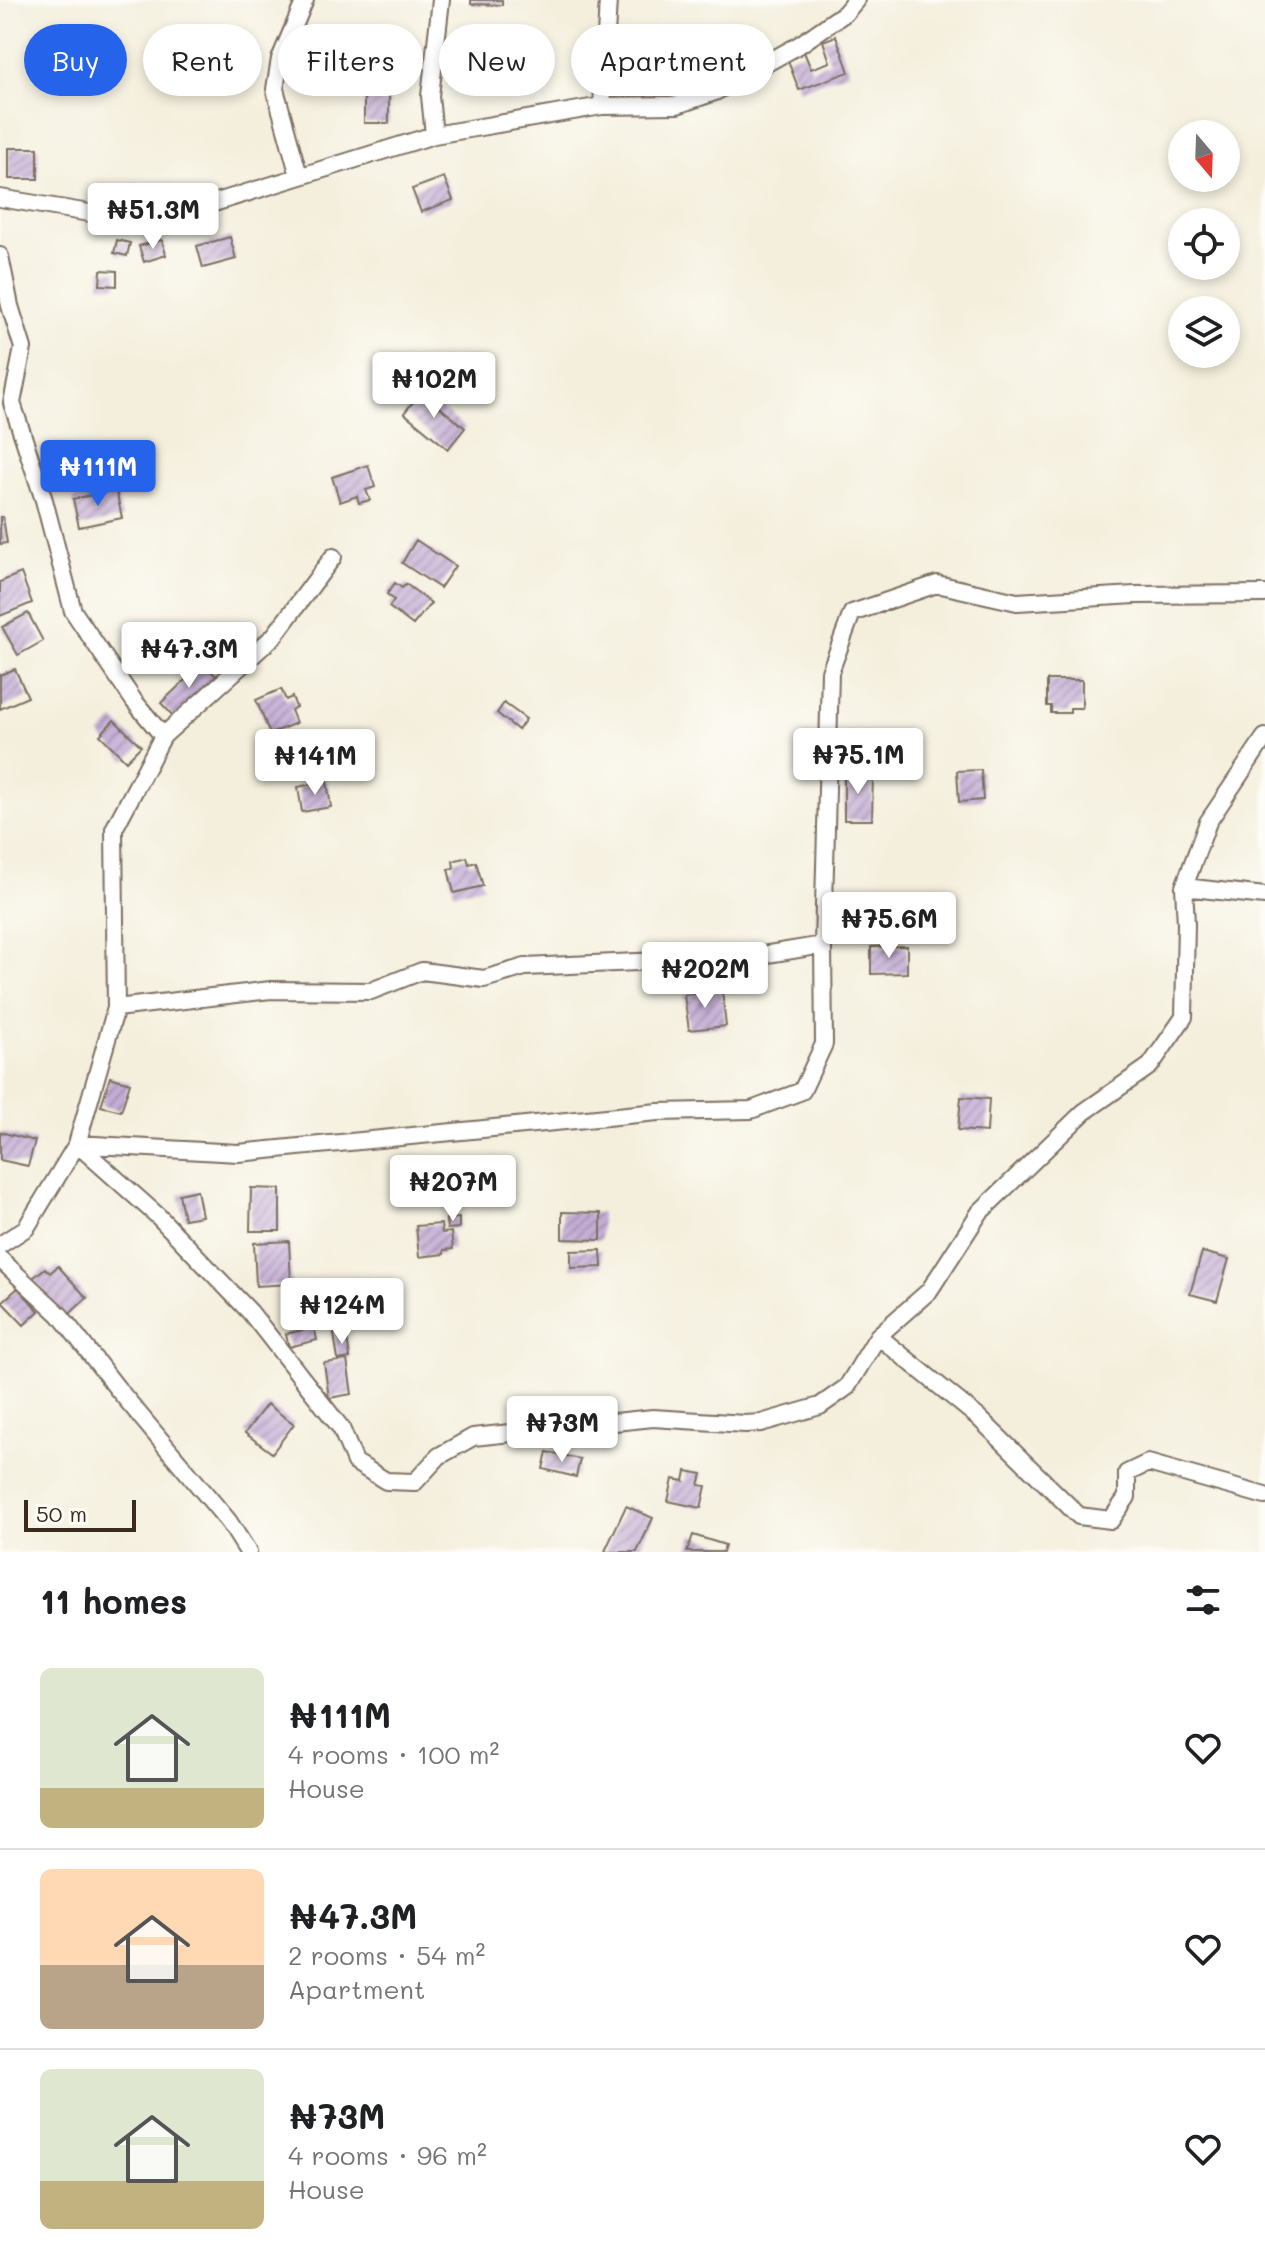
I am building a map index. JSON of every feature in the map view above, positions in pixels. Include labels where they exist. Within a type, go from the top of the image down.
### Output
[{"type":"street","points":[[299,176],[275,89],[280,59],[305,0]]},
{"type":"street","points":[[434,135],[430,96],[441,0]]},
{"type":"street","points":[[602,106],[608,0]]},
{"type":"street","points":[[0,198],[107,216],[162,219],[434,135],[602,106],[677,105],[715,92],[799,45],[845,13],[856,0]]},
{"type":"street","points":[[0,256],[10,306],[23,348],[12,403],[44,500],[73,611],[134,701],[163,736]]},
{"type":"street","points":[[0,1245],[26,1228],[77,1144],[116,1008],[114,829],[163,736],[274,636],[333,557]]},
{"type":"street","points":[[77,1144],[238,1153],[658,1112],[751,1110],[802,1091],[824,1044],[823,945],[830,672],[852,613],[937,584],[1017,602],[1135,595],[1265,594]]},
{"type":"street","points":[[77,1144],[159,1217],[250,1312],[341,1428],[355,1462],[386,1481],[415,1482],[439,1456],[473,1437],[653,1418],[761,1423],[820,1406],[847,1387],[878,1336],[929,1291],[980,1212],[1084,1112],[1150,1066],[1184,1017],[1184,887],[1208,822],[1265,737]]},
{"type":"street","points":[[1184,887],[1265,896]]},
{"type":"street","points":[[116,1008],[271,990],[371,991],[422,971],[484,979],[525,967],[750,957],[823,945]]},
{"type":"street","points":[[0,1259],[60,1315],[229,1522],[248,1552]]},
{"type":"street","points":[[878,1336],[979,1418],[1079,1516],[1111,1520],[1127,1497],[1127,1473],[1148,1463],[1265,1496]]},
{"type":"building","points":[[471,0],[502,0],[502,5],[471,4]]},
{"type":"building","points":[[836,36],[849,72],[799,90],[787,58],[804,52],[811,69],[830,62],[823,41]]},
{"type":"building","points":[[364,96],[389,96],[389,123],[364,123]]},
{"type":"building","points":[[9,148],[38,148],[38,179],[9,179]]},
{"type":"building","points":[[444,177],[453,200],[421,212],[412,189]]},
{"type":"building","points":[[230,237],[236,259],[203,268],[197,246]]},
{"type":"building","points":[[117,240],[130,243],[127,256],[114,253]]},
{"type":"building","points":[[162,240],[166,255],[144,262],[139,246]]},
{"type":"building","points":[[101,270],[117,271],[117,286],[100,285]]},
{"type":"building","points":[[421,392],[465,428],[448,449],[404,413]]},
{"type":"building","points":[[368,465],[375,487],[366,490],[370,500],[359,503],[357,496],[340,502],[332,477]]},
{"type":"building","points":[[116,490],[122,518],[79,527],[73,499]]},
{"type":"building","points":[[0,517],[3,517],[7,543],[0,544]]},
{"type":"building","points":[[416,540],[455,566],[440,588],[402,563]]},
{"type":"building","points":[[21,573],[32,603],[0,616],[0,582]]},
{"type":"building","points":[[395,583],[402,588],[406,584],[431,603],[413,625],[389,607],[394,600],[387,594]]},
{"type":"building","points":[[28,613],[43,641],[18,655],[2,627]]},
{"type":"building","points":[[203,663],[217,677],[175,718],[161,703]]},
{"type":"building","points":[[15,669],[28,697],[0,709],[0,675]]},
{"type":"building","points":[[1047,680],[1082,680],[1082,708],[1070,708],[1070,713],[1051,713],[1051,706],[1047,706]]},
{"type":"building","points":[[281,689],[286,700],[292,697],[296,707],[291,710],[296,723],[270,734],[256,700]]},
{"type":"building","points":[[504,703],[526,719],[518,730],[497,713]]},
{"type":"building","points":[[114,720],[141,746],[126,761],[100,735]]},
{"type":"building","points":[[981,770],[983,800],[959,802],[957,771]]},
{"type":"building","points":[[844,772],[873,772],[872,820],[844,820]]},
{"type":"building","points":[[327,781],[331,807],[302,812],[298,787]]},
{"type":"building","points":[[467,857],[469,864],[476,862],[483,886],[454,893],[448,869],[454,868],[453,861]]},
{"type":"building","points":[[907,946],[907,973],[871,974],[871,947]]},
{"type":"building","points":[[722,991],[726,1026],[689,1030],[684,995]]},
{"type":"building","points":[[110,1077],[130,1083],[121,1111],[101,1106]]},
{"type":"building","points":[[961,1097],[989,1099],[987,1132],[958,1130]]},
{"type":"building","points":[[0,1132],[35,1141],[28,1166],[0,1160]]},
{"type":"building","points":[[251,1188],[280,1189],[280,1231],[250,1231]]},
{"type":"building","points":[[197,1190],[202,1216],[184,1219],[179,1194]]},
{"type":"building","points":[[562,1212],[601,1213],[601,1240],[562,1239]]},
{"type":"building","points":[[459,1218],[459,1228],[447,1229],[446,1219]]},
{"type":"building","points":[[441,1224],[442,1233],[451,1232],[453,1249],[444,1250],[444,1254],[419,1257],[416,1226]]},
{"type":"building","points":[[289,1241],[291,1284],[256,1286],[254,1243]]},
{"type":"building","points":[[601,1250],[602,1267],[571,1268],[571,1251]]},
{"type":"building","points":[[1202,1252],[1229,1259],[1217,1301],[1190,1294]]},
{"type":"building","points":[[58,1266],[87,1298],[65,1318],[33,1278],[45,1268],[50,1273]]},
{"type":"building","points":[[18,1288],[39,1311],[24,1325],[2,1302]]},
{"type":"building","points":[[314,1327],[317,1340],[289,1347],[286,1334]]},
{"type":"building","points":[[346,1332],[350,1358],[338,1360],[334,1334]]},
{"type":"building","points":[[347,1360],[352,1394],[329,1398],[324,1363]]},
{"type":"building","points":[[267,1404],[294,1424],[272,1453],[245,1433]]},
{"type":"building","points":[[547,1452],[580,1459],[576,1477],[543,1469]]},
{"type":"building","points":[[686,1471],[702,1474],[699,1485],[706,1486],[701,1508],[668,1501],[673,1479],[684,1481]]},
{"type":"building","points":[[626,1506],[653,1518],[637,1552],[607,1552],[605,1551]]},
{"type":"building","points":[[693,1535],[725,1545],[723,1552],[687,1552]]}]
